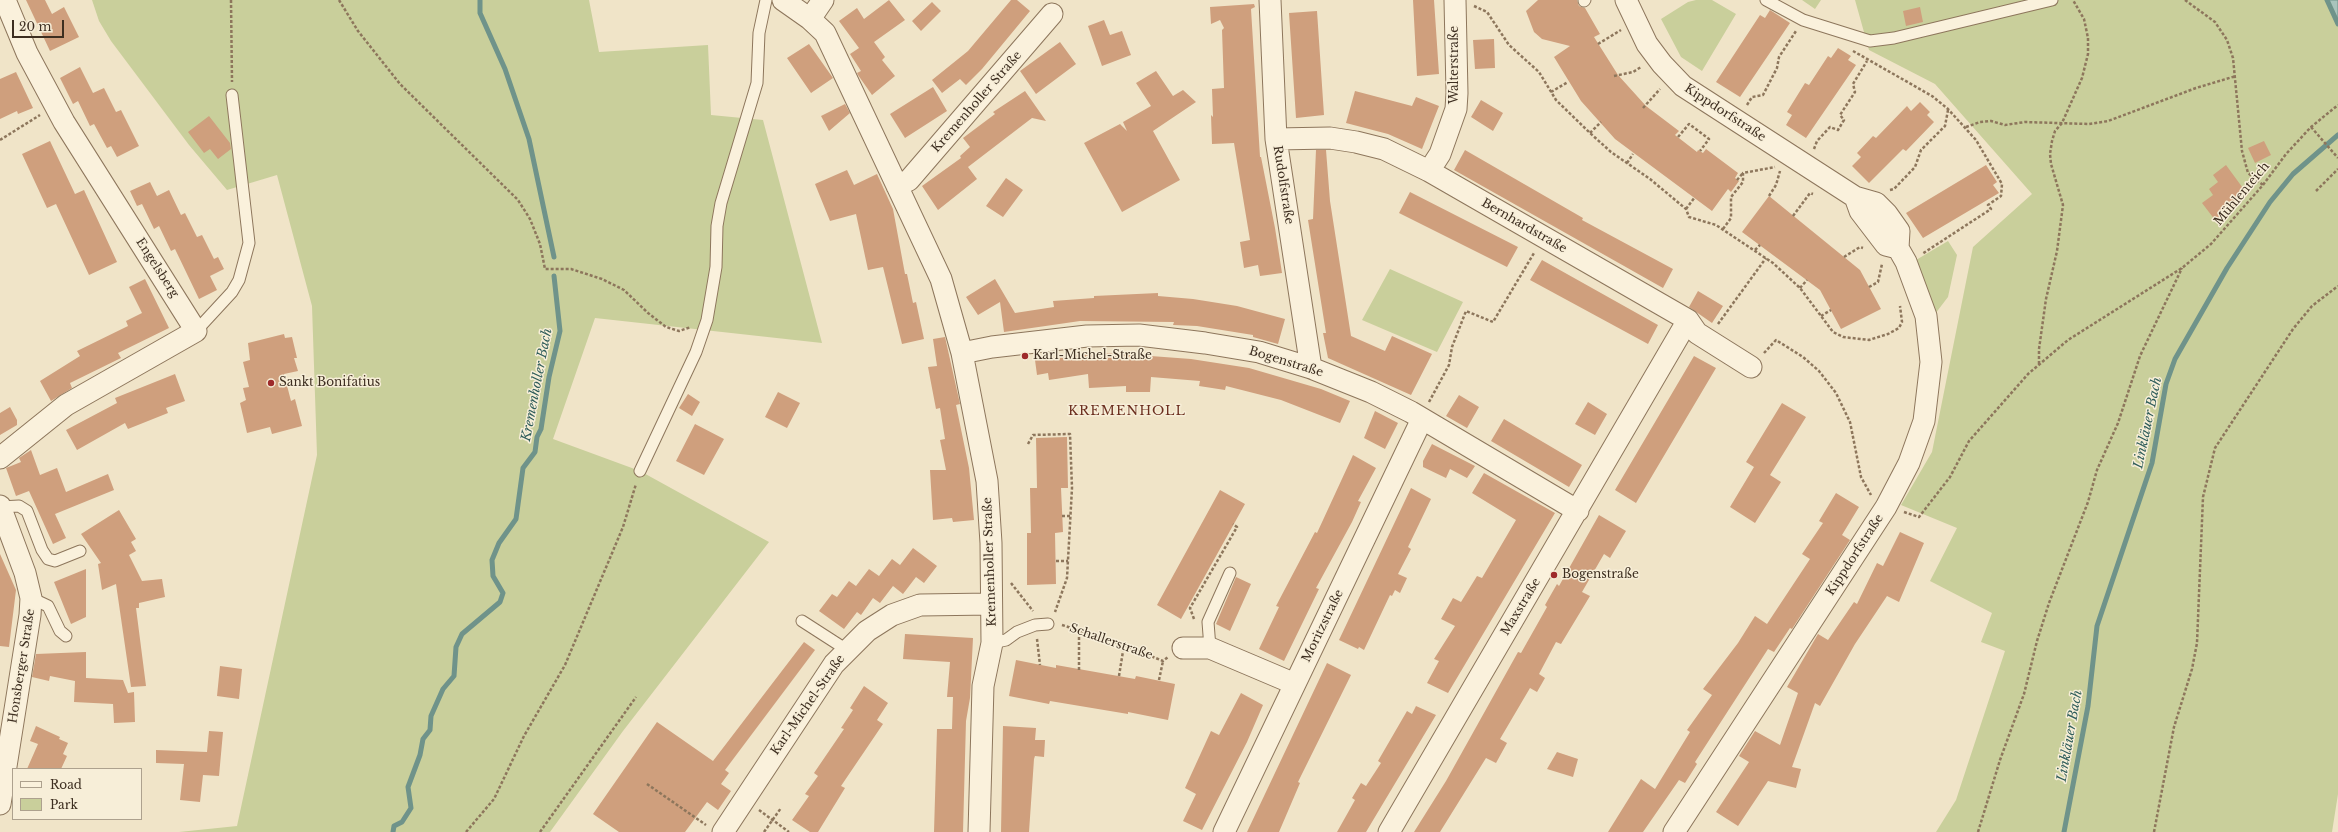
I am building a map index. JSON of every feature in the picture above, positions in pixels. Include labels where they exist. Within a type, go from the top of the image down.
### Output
[{"type":"street","name":"Engelsberg","points":[[5,0],[27,53],[64,122],[196,331]]},
{"type":"street","points":[[783,0],[810,19],[823,0]]},
{"type":"street","name":"Rudolfstraße","points":[[1270,0],[1276,139],[1311,368]]},
{"type":"street","name":"Kippdorfstraße","points":[[1628,1],[1635,22],[1656,56],[1683,86],[1855,197],[1876,203],[1899,231],[1902,255],[1926,316],[1931,362],[1930,387],[1924,420],[1910,463],[1885,508],[1674,832]]},
{"type":"street","name":"Walterstraße","points":[[1429,171],[1440,154],[1456,109],[1462,2]]},
{"type":"street","name":"Kremenholler Straße","points":[[897,186],[909,180],[1052,14]]},
{"type":"street","name":"Kremenholler Straße","points":[[810,19],[825,33],[941,279],[962,353],[987,481],[991,543],[992,643],[983,686],[979,832]]},
{"type":"street","name":"Bernhardstraße","points":[[1276,139],[1330,138],[1356,142],[1384,150],[1429,171],[1688,320],[1697,333],[1751,367]]},
{"type":"street","points":[[1855,197],[1860,211],[1886,245],[1902,255]]},
{"type":"street","name":"Maxstraße","points":[[1389,832],[1688,320]]},
{"type":"street","points":[[0,458],[66,406],[196,331]]},
{"type":"street","name":"Bogenstraße","points":[[962,353],[992,347],[1087,336],[1138,335],[1205,343],[1259,352],[1311,368],[1371,392],[1422,419],[1578,510]]},
{"type":"street","name":"Moritzstraße","points":[[1224,832],[1422,419]]},
{"type":"street","name":"Honsberger Straße","points":[[0,507],[25,573],[31,598],[30,616],[0,804]]},
{"type":"street","name":"Karl-Michel-Straße","points":[[716,830],[834,664],[867,631],[892,615],[920,605],[991,604]]},
{"type":"street","points":[[1183,648],[1210,648],[1295,684]]},
{"type":"lane","points":[[640,471],[687,371],[707,320],[715,279],[717,226],[721,203],[757,83],[759,33],[766,0]]},
{"type":"lane","points":[[1766,0],[1803,20],[1836,32],[1870,41],[1894,38],[2052,0]]},
{"type":"lane","points":[[196,331],[232,292],[240,280],[249,243],[232,95]]},
{"type":"lane","points":[[0,507],[19,506],[27,511],[42,550],[48,559],[55,561],[80,551]]},
{"type":"lane","points":[[1210,648],[1208,622],[1230,573]]},
{"type":"lane","name":"Honsberger Straße","points":[[31,598],[48,606],[60,631],[66,636]]},
{"type":"lane","points":[[802,621],[847,650]]},
{"type":"lane","points":[[992,643],[1006,640],[1017,632],[1035,625],[1049,624]]},
{"type":"path","points":[[231,0],[232,95]]},
{"type":"path","points":[[339,0],[358,31],[400,84],[518,200],[530,219],[540,244],[545,269],[571,269],[602,279],[624,290],[648,313],[666,327],[679,330],[707,320]]},
{"type":"path","points":[[2039,364],[2039,349],[2046,299],[2057,251],[2063,205],[2050,154],[2055,131],[2062,124],[2082,78],[2088,54],[2088,38],[2084,19],[2073,0]]},
{"type":"path","points":[[2185,0],[2215,22],[2231,52],[2236,76],[2242,151],[2248,173],[2263,185]]},
{"type":"path","points":[[1462,2],[1487,12],[1509,45],[1539,72],[1551,92],[1567,112],[1590,133],[1686,209],[1689,217],[1716,225],[1766,258],[1800,288],[1833,332],[1843,337],[1869,340],[1888,334],[1899,328],[1902,322],[1900,306]]},
{"type":"path","points":[[1737,122],[1752,98],[1764,94],[1777,68],[1780,57],[1803,20]]},
{"type":"path","points":[[1598,44],[1635,22]]},
{"type":"path","points":[[1836,32],[1838,40],[1867,61],[1932,96],[1948,109],[1966,127],[1976,140],[2002,184],[2001,196],[1988,205],[1991,209],[1902,255]]},
{"type":"path","points":[[1614,76],[1633,72],[1656,56]]},
{"type":"path","points":[[1805,165],[1817,141],[1830,127],[1838,130],[1844,120],[1840,114],[1855,92],[1853,84],[1867,61]]},
{"type":"path","points":[[1643,108],[1672,75]]},
{"type":"path","points":[[1966,127],[1980,122],[1991,121],[2005,125],[2025,122],[2090,124],[2108,121],[2196,88],[2236,76]]},
{"type":"path","points":[[1551,92],[1568,82]]},
{"type":"path","name":"Mühlenteich","points":[[1885,508],[1919,518],[1950,478],[1969,441],[1984,422],[2028,374],[2068,340],[2182,268],[2211,244],[2263,185],[2286,154],[2311,127],[2338,105]]},
{"type":"path","points":[[1876,203],[1885,192],[1894,189],[1915,167],[1921,150],[1945,126],[1948,109]]},
{"type":"path","points":[[1590,133],[1601,122]]},
{"type":"path","points":[[0,140],[26,123]]},
{"type":"path","points":[[1678,137],[1689,124],[1709,139],[1700,152]]},
{"type":"path","points":[[2311,127],[2338,158]]},
{"type":"path","points":[[1627,163],[1633,154]]},
{"type":"path","points":[[1737,180],[1743,173],[1781,166],[1776,185],[1769,196]]},
{"type":"path","points":[[2316,191],[2338,170]]},
{"type":"path","points":[[1723,229],[1730,218],[1731,197],[1743,182],[1743,173]]},
{"type":"path","points":[[1793,216],[1810,193],[1816,195]]},
{"type":"path","points":[[1686,209],[1695,197]]},
{"type":"path","points":[[1422,419],[1449,365],[1452,346],[1466,311],[1493,322],[1544,237]]},
{"type":"path","points":[[1755,250],[1760,244]]},
{"type":"path","points":[[1844,257],[1860,247]]},
{"type":"path","points":[[1708,339],[1766,258]]},
{"type":"path","points":[[1869,287],[1878,282],[1882,263]]},
{"type":"path","points":[[1978,832],[2000,760],[2024,694],[2049,603],[2088,502],[2097,470],[2118,423],[2140,356],[2182,268]]},
{"type":"path","points":[[1800,288],[1807,280]]},
{"type":"path","points":[[2154,832],[2174,727],[2192,670],[2197,643],[2203,498],[2215,448],[2293,330],[2312,306],[2338,286]]},
{"type":"path","points":[[1821,316],[1831,310]]},
{"type":"path","points":[[1751,367],[1776,340],[1803,357],[1819,372],[1836,393],[1850,422],[1861,477],[1873,499],[1885,508]]},
{"type":"path","points":[[1028,444],[1033,435],[1070,434],[1071,516],[1067,578],[1049,624]]},
{"type":"path","points":[[466,832],[494,799],[524,736],[565,665],[623,527],[640,471]]},
{"type":"path","points":[[1062,516],[1071,516]]},
{"type":"path","points":[[1056,561],[1068,561]]},
{"type":"path","name":"Schallerstraße","points":[[1049,624],[1079,630],[1124,645],[1163,661],[1183,648]]},
{"type":"path","points":[[1035,625],[1040,665]]},
{"type":"path","points":[[1079,630],[1079,670]]},
{"type":"path","points":[[1120,676],[1124,645]]},
{"type":"path","points":[[1159,680],[1163,661]]},
{"type":"path","points":[[540,832],[636,697]]},
{"type":"path","points":[[647,784],[716,830]]},
{"type":"path","points":[[764,832],[781,808]]},
{"type":"path","points":[[759,810],[789,832]]},
{"type":"green space","points":[[92,0],[589,0],[599,52],[708,45],[711,115],[763,120],[822,343],[595,318],[553,439],[640,471],[769,542],[623,731],[550,832],[179,832],[237,826],[317,455],[312,306],[277,175],[227,190],[189,145],[111,41],[99,21]]},
{"type":"green space","points":[[1696,0],[1712,0],[1736,14],[1702,71],[1681,57],[1661,19],[1688,2]]},
{"type":"green space","points":[[1802,0],[1821,0],[1815,9]]},
{"type":"green space","points":[[1855,0],[2327,0],[2338,24],[2338,794],[2332,832],[1936,832],[1956,800],[2005,651],[1981,642],[1992,613],[1930,581],[1957,528],[1901,505],[1932,452],[1973,247],[2032,194],[1935,84],[1869,50]]},
{"type":"green space","points":[[1948,241],[1957,255],[1948,297],[1935,314],[1916,260]]},
{"type":"green space","points":[[1390,269],[1463,302],[1437,352],[1362,320]]},
{"type":"water","points":[[2327,0],[2338,0],[2338,24]]},
{"type":"building","points":[[26,0],[45,0],[52,14],[64,7],[79,37],[50,51]]},
{"type":"building","points":[[889,0],[905,20],[874,42],[885,57],[882,60],[895,76],[872,95],[858,75],[857,73],[861,71],[850,54],[859,48],[839,21],[857,8],[864,19]]},
{"type":"building","points":[[1011,0],[1017,0],[1030,11],[982,69],[966,85],[960,79],[942,93],[932,80],[968,51]]},
{"type":"building","points":[[1413,0],[1434,0],[1439,74],[1417,76]]},
{"type":"building","points":[[1538,0],[1577,0],[1579,6],[1585,8],[1600,34],[1594,37],[1618,75],[1646,106],[1679,131],[1675,135],[1697,152],[1698,150],[1703,153],[1706,149],[1738,173],[1735,178],[1739,181],[1731,192],[1728,189],[1712,211],[1615,139],[1581,101],[1554,57],[1570,46],[1542,39],[1534,32],[1526,11]]},
{"type":"building","points":[[932,2],[941,11],[921,31],[912,21]]},
{"type":"building","points":[[1254,4],[1255,7],[1251,9],[1260,157],[1275,228],[1282,273],[1260,276],[1258,265],[1244,268],[1240,242],[1250,240],[1234,143],[1212,144],[1211,115],[1213,117],[1212,89],[1224,88],[1222,30],[1224,28],[1220,20],[1211,24],[1210,7]]},
{"type":"building","points":[[1920,7],[1923,22],[1906,26],[1903,11]]},
{"type":"building","points":[[1770,10],[1790,23],[1740,97],[1716,82],[1760,15],[1765,18]]},
{"type":"building","points":[[1317,11],[1324,115],[1296,118],[1289,13]]},
{"type":"building","points":[[1104,20],[1110,35],[1122,31],[1131,55],[1102,66],[1088,26]]},
{"type":"building","points":[[1494,39],[1495,68],[1475,69],[1473,40]]},
{"type":"building","points":[[1060,42],[1076,64],[1036,94],[1020,71]]},
{"type":"building","points":[[809,44],[833,78],[811,93],[787,58]]},
{"type":"building","points":[[1838,48],[1851,56],[1848,60],[1856,65],[1806,138],[1786,125],[1792,115],[1787,112],[1805,83],[1809,85],[1828,56],[1831,58]]},
{"type":"building","points":[[80,67],[93,93],[104,88],[116,112],[121,110],[139,146],[117,157],[111,146],[107,148],[94,124],[90,126],[78,101],[73,104],[60,78]]},
{"type":"building","points":[[1156,71],[1173,96],[1183,90],[1196,102],[1153,131],[1180,180],[1122,212],[1084,143],[1120,124],[1127,131],[1123,122],[1151,106],[1136,83]]},
{"type":"building","points":[[16,72],[33,108],[18,114],[17,111],[0,119],[0,79]]},
{"type":"building","points":[[933,87],[947,111],[905,138],[890,114]]},
{"type":"building","points":[[1025,91],[1046,121],[1032,118],[968,167],[977,179],[938,210],[922,186],[961,158],[960,156],[970,147],[963,138],[995,114],[993,112]]},
{"type":"building","points":[[1355,91],[1412,106],[1416,97],[1439,106],[1422,149],[1388,134],[1346,123]]},
{"type":"building","points":[[1481,100],[1503,113],[1493,131],[1471,117]]},
{"type":"building","points":[[1920,102],[1930,112],[1927,115],[1934,122],[1906,151],[1903,149],[1869,183],[1852,166],[1861,157],[1857,153],[1873,136],[1876,138],[1907,106],[1911,111]]},
{"type":"building","points":[[845,104],[850,113],[829,131],[821,116]]},
{"type":"building","points":[[209,116],[230,143],[231,149],[218,159],[210,149],[204,153],[188,132]]},
{"type":"building","points":[[50,141],[75,194],[84,190],[117,262],[89,275],[56,204],[47,208],[22,154]]},
{"type":"building","points":[[2264,141],[2271,155],[2255,163],[2248,148]]},
{"type":"building","points":[[1316,150],[1326,150],[1330,201],[1351,336],[1385,351],[1392,336],[1432,354],[1411,395],[1328,358],[1323,333],[1326,333],[1308,220],[1313,219]]},
{"type":"building","points":[[1465,150],[1583,218],[1582,220],[1673,269],[1663,288],[1454,170]]},
{"type":"building","points":[[1986,165],[1997,182],[1993,185],[1999,193],[1923,238],[1906,213]]},
{"type":"building","points":[[2226,165],[2248,195],[2215,220],[2202,203],[2213,195],[2209,189],[2218,182],[2213,175]]},
{"type":"building","points":[[847,170],[854,185],[877,174],[893,209],[905,274],[907,274],[913,303],[916,302],[924,339],[902,344],[883,267],[868,270],[856,214],[830,221],[815,184]]},
{"type":"building","points":[[1006,178],[1023,190],[1003,217],[986,206]]},
{"type":"building","points":[[150,182],[157,196],[169,190],[181,215],[185,213],[197,237],[202,235],[214,259],[218,257],[224,269],[210,276],[217,290],[199,299],[175,249],[171,251],[159,226],[154,229],[142,204],[137,206],[130,191]]},
{"type":"building","points":[[1410,192],[1518,247],[1507,267],[1399,213]]},
{"type":"building","points":[[1769,196],[1860,270],[1881,309],[1841,329],[1820,290],[1742,232]]},
{"type":"building","points":[[1542,260],[1658,325],[1648,344],[1530,280]]},
{"type":"building","points":[[145,279],[169,328],[118,353],[121,358],[70,383],[72,388],[51,401],[40,381],[80,356],[77,351],[128,326],[126,321],[142,313],[129,287]]},
{"type":"building","points":[[995,279],[1015,313],[1054,307],[1053,301],[1094,298],[1094,296],[1158,293],[1158,296],[1193,299],[1237,306],[1285,319],[1278,344],[1253,337],[1253,335],[1197,326],[1173,325],[1174,322],[1080,321],[1004,332],[1000,302],[978,315],[966,297]]},
{"type":"building","points":[[1698,291],[1723,306],[1712,323],[1689,307]]},
{"type":"building","name":"Sankt Bonifatius","points":[[284,334],[285,338],[292,337],[297,358],[294,358],[298,371],[284,374],[291,401],[295,399],[302,426],[272,434],[270,427],[247,433],[240,403],[246,400],[243,388],[249,387],[243,362],[250,360],[248,343]]},
{"type":"building","points":[[945,337],[960,404],[956,405],[969,468],[974,520],[953,522],[952,518],[933,520],[930,470],[946,470],[940,440],[945,439],[940,408],[936,409],[928,367],[937,366],[933,339]]},
{"type":"building","points":[[1110,353],[1191,359],[1249,368],[1321,389],[1350,401],[1340,423],[1281,400],[1226,386],[1225,390],[1199,386],[1200,381],[1151,377],[1150,392],[1126,392],[1126,386],[1089,388],[1088,374],[1049,380],[1048,373],[1037,375],[1035,360],[1070,355]]},
{"type":"building","points":[[1694,356],[1716,368],[1636,503],[1615,490]]},
{"type":"building","points":[[175,374],[185,401],[166,408],[168,413],[128,429],[125,423],[77,450],[66,430],[117,403],[115,398]]},
{"type":"building","points":[[778,392],[800,403],[787,428],[765,417]]},
{"type":"building","points":[[688,394],[700,402],[692,416],[679,408]]},
{"type":"building","points":[[1459,395],[1479,407],[1467,428],[1446,416]]},
{"type":"building","points":[[1588,402],[1607,414],[1595,435],[1575,424]]},
{"type":"building","points":[[1782,403],[1806,417],[1770,475],[1781,482],[1755,523],[1730,507],[1754,467],[1746,462]]},
{"type":"building","points":[[10,407],[17,420],[17,425],[0,435],[0,413]]},
{"type":"building","points":[[1375,411],[1398,423],[1385,449],[1364,438]]},
{"type":"building","points":[[1504,419],[1582,465],[1569,487],[1491,441]]},
{"type":"building","points":[[695,424],[724,439],[704,475],[676,461]]},
{"type":"building","points":[[1067,437],[1068,488],[1061,488],[1063,532],[1055,533],[1056,584],[1027,585],[1027,533],[1031,533],[1030,488],[1037,488],[1036,438]]},
{"type":"building","points":[[1432,444],[1475,466],[1467,478],[1450,469],[1446,478],[1423,467],[1423,461]]},
{"type":"building","points":[[31,450],[40,475],[57,468],[66,492],[108,474],[114,490],[55,514],[66,538],[53,544],[29,491],[16,496],[6,468],[21,462],[19,458]]},
{"type":"building","points":[[1353,455],[1376,468],[1358,501],[1361,502],[1352,522],[1316,588],[1319,589],[1284,661],[1259,649],[1279,607],[1276,606],[1315,532],[1317,533]]},
{"type":"building","points":[[1484,473],[1555,513],[1448,693],[1427,683],[1439,661],[1434,659],[1455,626],[1441,619],[1453,598],[1461,602],[1477,576],[1482,578],[1516,520],[1472,493]]},
{"type":"building","points":[[1411,488],[1431,499],[1408,547],[1411,549],[1398,574],[1407,578],[1400,593],[1395,590],[1392,596],[1390,595],[1364,650],[1359,647],[1358,649],[1339,640]]},
{"type":"building","points":[[1220,490],[1245,504],[1181,619],[1157,605]]},
{"type":"building","points":[[1836,493],[1859,507],[1842,535],[1850,540],[1792,629],[1790,628],[1774,652],[1768,649],[1695,762],[1697,764],[1685,783],[1679,780],[1643,832],[1608,832],[1641,779],[1655,789],[1690,732],[1687,730],[1712,695],[1703,689],[1738,643],[1755,616],[1767,624],[1810,559],[1802,554],[1823,523],[1819,521]]},
{"type":"building","points":[[119,510],[136,539],[131,542],[136,551],[129,555],[142,581],[162,579],[165,597],[139,603],[139,608],[136,608],[146,686],[131,687],[116,584],[102,590],[98,564],[101,563],[81,534]]},
{"type":"building","points":[[1599,515],[1626,531],[1610,558],[1604,554],[1582,592],[1590,596],[1561,644],[1556,642],[1539,674],[1545,678],[1537,692],[1530,688],[1500,739],[1507,743],[1496,763],[1486,758],[1440,832],[1414,832],[1446,781],[1518,652],[1521,653],[1547,607],[1545,605],[1557,584],[1559,586]]},
{"type":"building","points":[[1900,532],[1924,543],[1899,602],[1887,596],[1855,644],[1820,706],[1815,703],[1792,767],[1801,769],[1796,788],[1768,781],[1738,826],[1716,812],[1749,762],[1739,756],[1755,731],[1780,745],[1798,693],[1787,687],[1818,634],[1828,640],[1854,602],[1857,604],[1877,563],[1883,566]]},
{"type":"building","points":[[913,548],[937,566],[924,583],[916,577],[903,594],[893,586],[880,603],[873,598],[861,615],[857,612],[844,629],[819,611],[832,594],[837,597],[849,581],[856,586],[869,569],[879,576],[892,559],[900,565]]},
{"type":"building","points":[[0,554],[16,590],[9,647],[0,646]]},
{"type":"building","points":[[86,569],[86,617],[71,624],[54,582]]},
{"type":"building","points":[[1236,577],[1251,584],[1230,631],[1216,624]]},
{"type":"building","points":[[905,634],[973,638],[970,698],[966,721],[963,832],[934,832],[937,729],[952,729],[953,697],[947,697],[950,662],[903,659]]},
{"type":"building","points":[[804,642],[815,650],[725,770],[729,773],[721,784],[731,791],[718,810],[707,802],[685,832],[619,832],[593,814],[657,722],[713,761]]},
{"type":"building","points":[[86,652],[86,678],[123,680],[128,693],[134,692],[135,722],[114,723],[113,704],[74,702],[75,681],[50,676],[49,681],[32,677],[36,654]]},
{"type":"building","points":[[1016,660],[1056,668],[1056,665],[1135,679],[1136,676],[1175,684],[1168,720],[1128,712],[1128,714],[1050,701],[1049,704],[1009,696]]},
{"type":"building","points":[[1327,663],[1351,675],[1298,782],[1300,783],[1279,832],[1247,832]]},
{"type":"building","points":[[220,666],[242,669],[239,699],[217,696]]},
{"type":"building","points":[[864,686],[888,703],[877,720],[883,724],[841,786],[845,788],[818,832],[810,832],[792,820],[809,796],[805,794],[818,776],[814,773],[844,729],[841,728],[853,710],[850,708]]},
{"type":"building","points":[[1241,693],[1263,705],[1247,742],[1202,830],[1183,821],[1196,794],[1185,788],[1211,731],[1219,735]]},
{"type":"building","points":[[1416,706],[1436,715],[1366,832],[1337,832],[1355,800],[1352,798],[1361,783],[1366,786],[1381,763],[1378,761],[1407,711],[1412,714]]},
{"type":"building","points":[[36,726],[60,737],[59,739],[68,743],[63,754],[67,756],[61,768],[27,768],[38,744],[30,741]]},
{"type":"building","points":[[1003,726],[1036,728],[1035,740],[1045,740],[1044,757],[1035,756],[1034,759],[1029,832],[1001,832]]},
{"type":"building","points":[[209,731],[223,732],[219,776],[203,775],[200,802],[180,800],[184,764],[156,763],[156,750],[207,752]]},
{"type":"building","points":[[1557,752],[1578,759],[1573,777],[1547,769]]},
{"type":"waterway","name":"Kremenholler Bach","points":[[480,0],[480,13],[505,69],[529,139],[554,257]]},
{"type":"waterway","name":"Linkläuer Bach","points":[[2327,0],[2338,24]]},
{"type":"waterway","name":"Linkläuer Bach","points":[[2064,832],[2088,706],[2097,626],[2152,463],[2166,384],[2175,359],[2227,268],[2270,202],[2293,174],[2338,135]]},
{"type":"waterway","name":"Kremenholler Bach","points":[[393,832],[394,826],[402,822],[411,808],[408,787],[420,755],[423,739],[430,730],[431,716],[443,689],[454,676],[456,647],[462,634],[500,602],[503,593],[493,576],[492,560],[499,543],[516,519],[523,468],[535,452],[537,437],[541,429],[549,377],[560,331],[554,276]]},
{"type":"place","name":"Karl-Michel-Straße","points":[[1025,356]]},
{"type":"place","name":"Sankt Bonifatius","points":[[271,383]]},
{"type":"place","name":"Bogenstraße","points":[[1554,575]]},
{"type":"district","name":"KREMENHOLL","points":[[1127,411]]}]
